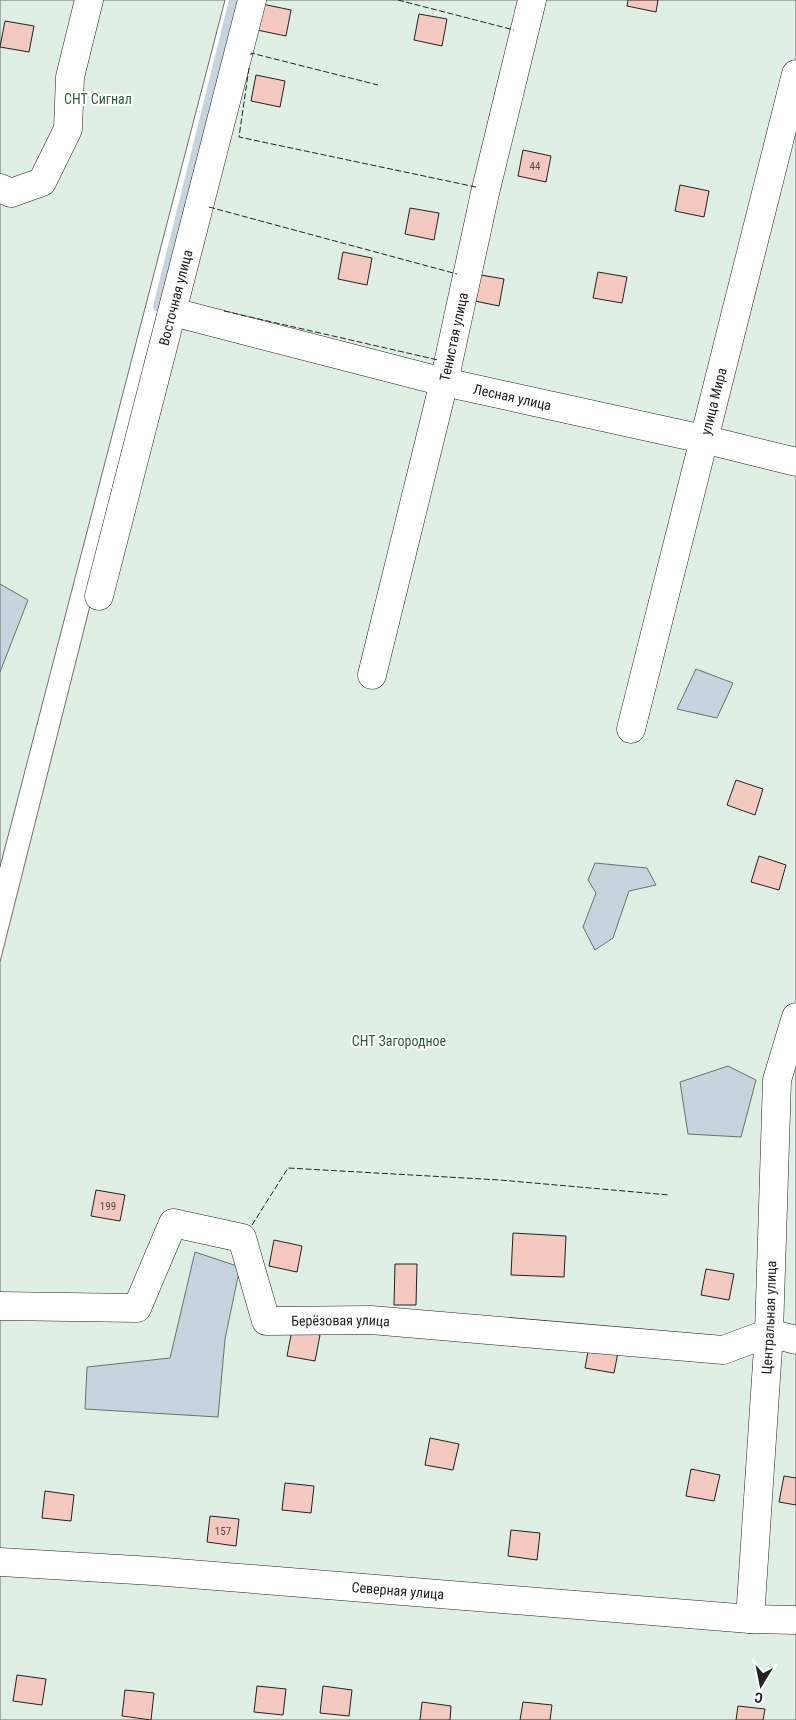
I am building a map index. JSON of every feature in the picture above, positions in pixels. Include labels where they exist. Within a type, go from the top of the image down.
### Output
[{"type":"street","points":[[0,188],[11,193],[42,182],[68,129],[70,77],[89,0]]},
{"type":"street","name":"Восточная улица","points":[[99,596],[252,0]]},
{"type":"street","name":"Тенистая улица","points":[[372,674],[444,382],[485,193],[532,0]]},
{"type":"street","name":"улица Мира","points":[[631,729],[703,439],[713,410],[796,74]]},
{"type":"street","name":"Лесная улица","points":[[173,312],[444,382],[703,439],[796,462]]},
{"type":"street","name":"Центральная улица","points":[[750,1619],[787,1081],[796,1017]]},
{"type":"street","name":"Берёзовая улица","points":[[0,1306],[136,1308],[173,1224],[242,1238],[266,1321],[371,1320],[723,1350],[769,1333]]},
{"type":"street","points":[[769,1333],[796,1340]]},
{"type":"street","name":"Северная улица","points":[[0,1562],[173,1573],[750,1619],[796,1620]]},
{"type":"green space","name":"СНТ Сигнал","points":[[0,0],[225,0],[0,867]]},
{"type":"green space","name":"СНТ Загородное","points":[[243,0],[796,0],[796,1720],[0,1720],[0,962]]},
{"type":"shaded area","points":[[0,584],[28,600],[0,672]]},
{"type":"shaded area","points":[[696,669],[733,683],[717,718],[677,709]]},
{"type":"shaded area","points":[[595,863],[647,868],[656,885],[629,891],[613,938],[595,950],[583,927],[596,893],[588,880]]},
{"type":"shaded area","points":[[728,1066],[756,1080],[741,1137],[688,1134],[680,1082]]},
{"type":"shaded area","points":[[195,1252],[240,1267],[225,1339],[218,1417],[85,1409],[87,1367],[170,1358]]},
{"type":"building","points":[[628,0],[658,0],[656,12],[627,6]]},
{"type":"building","points":[[262,4],[291,10],[286,36],[257,30]]},
{"type":"building","points":[[419,14],[447,19],[442,46],[414,40]]},
{"type":"building","points":[[5,21],[34,26],[29,52],[0,47]]},
{"type":"building","points":[[256,75],[285,81],[280,107],[251,101]]},
{"type":"building","points":[[523,150],[551,156],[546,182],[518,176]]},
{"type":"building","points":[[680,185],[709,191],[704,217],[675,211]]},
{"type":"building","points":[[410,208],[439,213],[434,240],[405,234]]},
{"type":"building","points":[[343,252],[372,258],[367,285],[338,279]]},
{"type":"building","points":[[598,272],[627,277],[622,303],[593,298]]},
{"type":"building","points":[[475,274],[504,279],[499,306],[470,300]]},
{"type":"building","points":[[736,780],[763,789],[755,815],[727,805]]},
{"type":"building","points":[[759,856],[786,865],[779,890],[751,882]]},
{"type":"building","points":[[96,1190],[125,1195],[120,1221],[91,1216]]},
{"type":"building","points":[[513,1233],[566,1236],[564,1277],[511,1275]]},
{"type":"building","points":[[274,1240],[302,1246],[297,1272],[269,1266]]},
{"type":"building","points":[[395,1264],[417,1264],[416,1305],[394,1305]]},
{"type":"building","points":[[706,1269],[734,1274],[729,1300],[701,1295]]},
{"type":"building","points":[[292,1330],[320,1335],[315,1361],[287,1356]]},
{"type":"building","points":[[590,1341],[619,1347],[614,1373],[585,1368]]},
{"type":"building","points":[[430,1438],[459,1444],[453,1470],[425,1465]]},
{"type":"building","points":[[691,1469],[720,1475],[714,1501],[686,1496]]},
{"type":"building","points":[[784,1476],[796,1478],[796,1505],[779,1502]]},
{"type":"building","points":[[285,1483],[314,1486],[311,1513],[282,1510]]},
{"type":"building","points":[[45,1491],[74,1495],[71,1521],[42,1518]]},
{"type":"building","points":[[210,1516],[239,1519],[236,1546],[207,1542]]},
{"type":"building","points":[[511,1530],[540,1533],[537,1560],[508,1556]]},
{"type":"building","points":[[17,1675],[46,1679],[42,1705],[13,1701]]},
{"type":"building","points":[[257,1686],[286,1689],[283,1715],[254,1712]]},
{"type":"building","points":[[323,1686],[352,1690],[349,1716],[320,1713]]},
{"type":"building","points":[[125,1690],[154,1693],[151,1720],[122,1716]]},
{"type":"building","points":[[422,1702],[451,1706],[450,1720],[420,1720]]},
{"type":"building","points":[[523,1702],[552,1705],[550,1720],[520,1720]]},
{"type":"building","points":[[738,1706],[765,1709],[763,1720],[736,1720]]},
{"type":"waterway","points":[[157,307],[233,0]]},
{"type":"fence","points":[[398,0],[514,30]]},
{"type":"fence","points":[[251,55],[251,53],[378,85]]},
{"type":"fence","points":[[249,68],[239,137],[476,187]]},
{"type":"fence","points":[[209,207],[457,274]]},
{"type":"fence","points":[[224,311],[438,360]]},
{"type":"fence","points":[[252,1225],[288,1168],[500,1180],[669,1195]]}]
